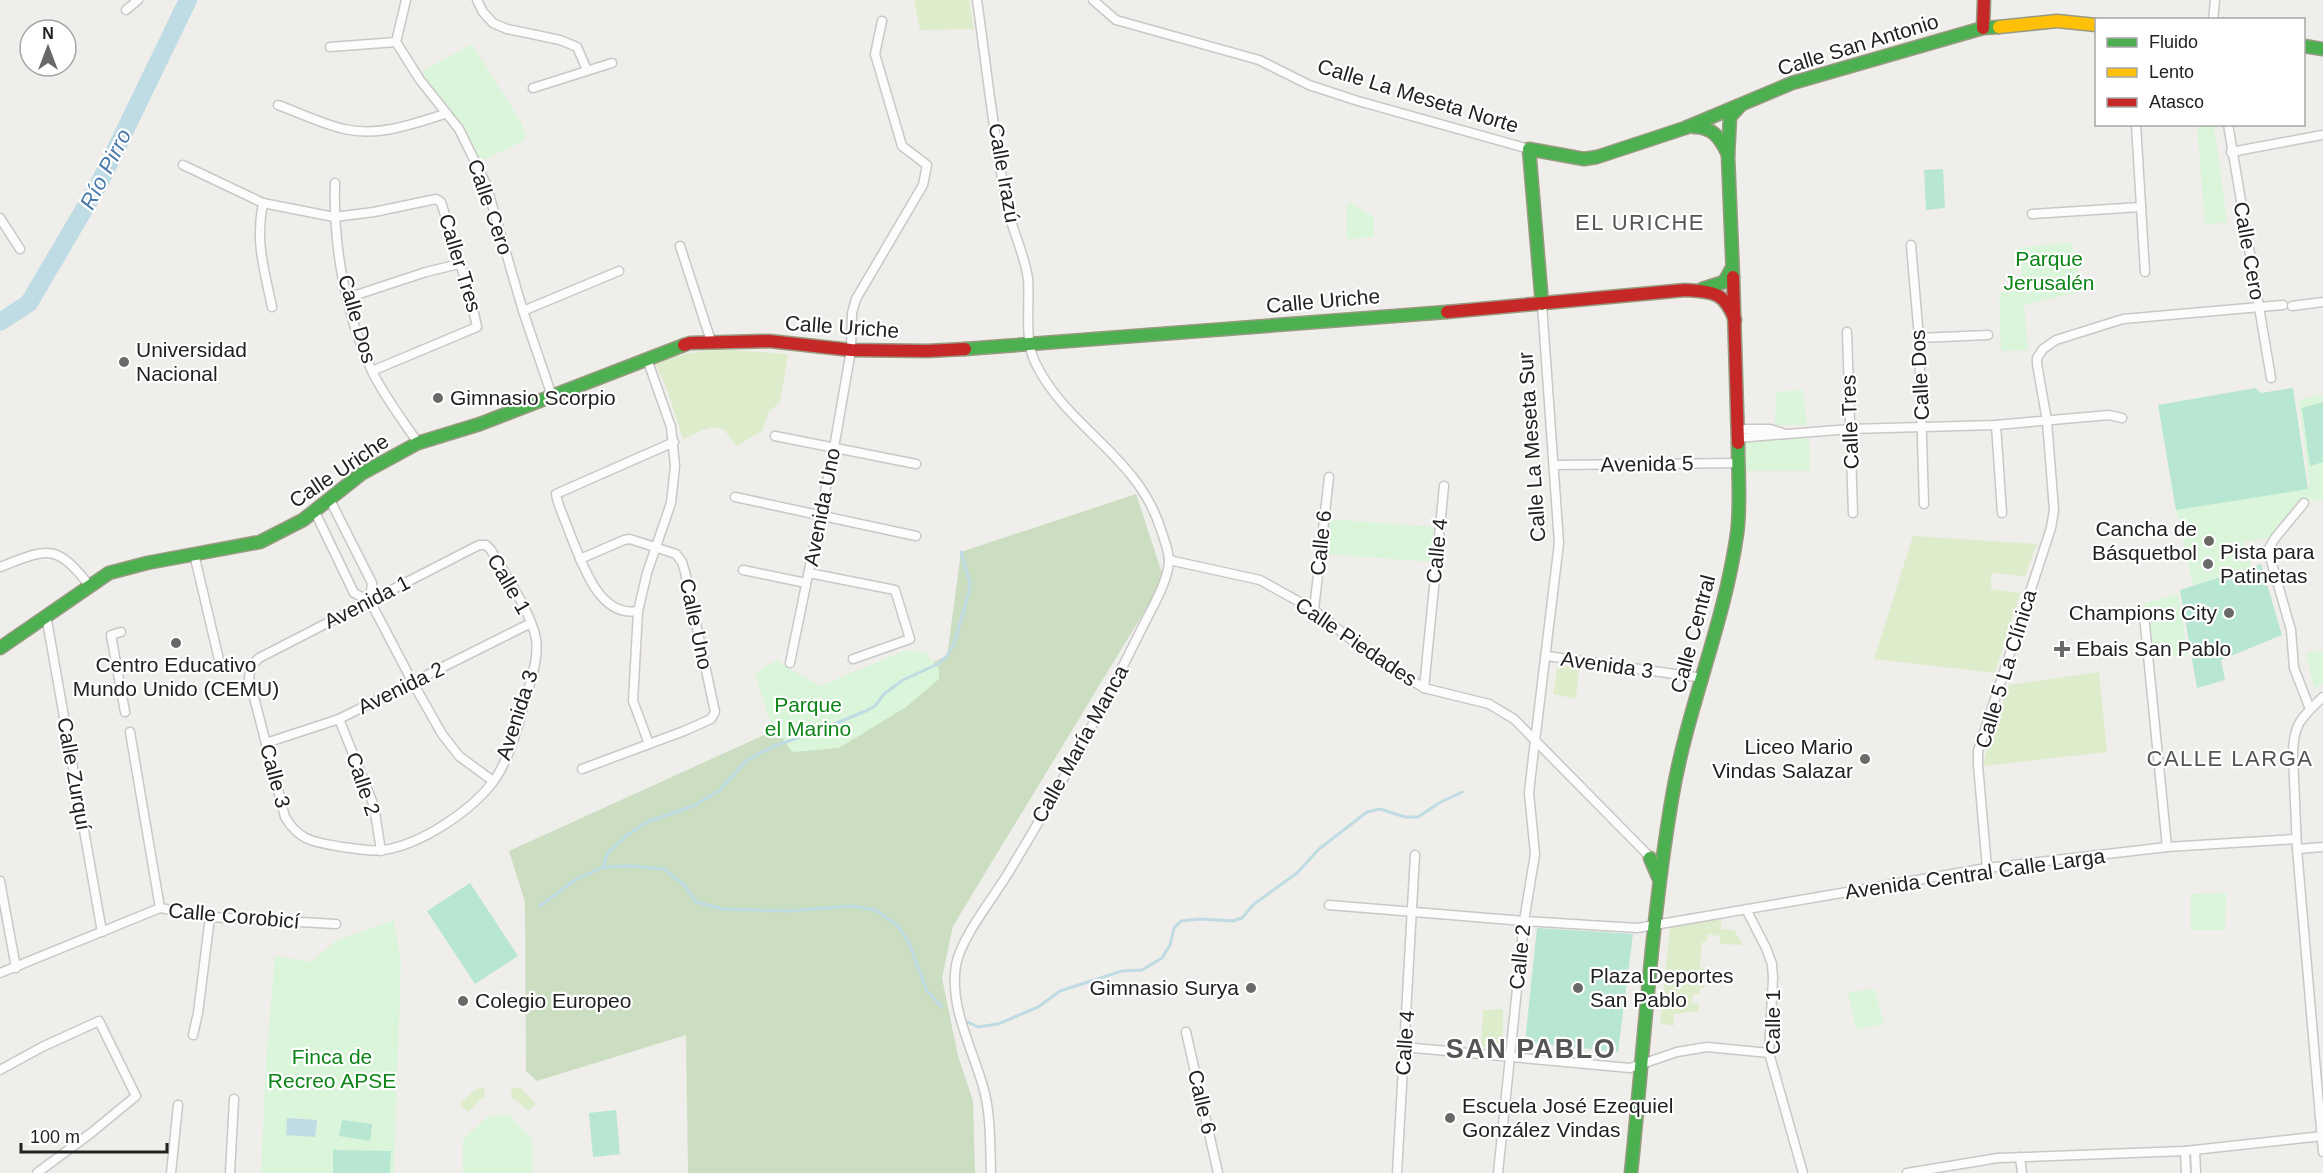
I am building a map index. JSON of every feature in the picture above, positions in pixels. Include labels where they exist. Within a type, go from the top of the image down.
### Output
[{"type":"main road","points":[[1983,28],[1984,0]]},
{"type":"main road","name":"Calle San Antonio","points":[[1740,106],[1792,83],[1832,70],[1983,28],[2057,21],[2095,26]]},
{"type":"main road","points":[[2305,46],[2323,49]]},
{"type":"main road","name":"Calle La Meseta Norte","points":[[1529,149],[1584,159],[1597,158],[1636,146],[1740,106]]},
{"type":"main road","name":"Calle Central","points":[[1631,1173],[1662,867],[1682,746],[1703,678],[1734,556],[1739,512],[1736,321],[1728,156],[1730,117],[1740,106]]},
{"type":"main road","points":[[1685,128],[1703,127],[1714,131],[1728,156]]},
{"type":"main road","name":"Calle La Meseta Sur","points":[[1529,149],[1542,304]]},
{"type":"main road","points":[[1532,175],[1539,162],[1584,159]]},
{"type":"main road","points":[[1685,290],[1704,288],[1724,282],[1733,266]]},
{"type":"main road","points":[[1540,288],[1544,297],[1559,302]]},
{"type":"main road","name":"Calle Uriche","points":[[0,648],[89,585],[123,568],[260,542],[288,529],[315,512],[362,474],[418,443],[480,424],[690,343],[792,342],[851,350],[898,352],[1031,345],[1542,304],[1685,290],[1707,292],[1724,297],[1730,304],[1736,321]]},
{"type":"main road","points":[[1650,858],[1660,882]]},
{"type":"street","points":[[126,10],[138,0]]},
{"type":"street","points":[[330,46],[396,42],[406,0]]},
{"type":"street","points":[[477,0],[483,12],[493,23],[507,29],[560,40],[577,47],[587,70]]},
{"type":"street","name":"Calle Irazú","points":[[977,0],[1008,213],[1028,275],[1031,345]]},
{"type":"street","name":"Calle La Meseta Norte","points":[[1093,0],[1116,20],[1259,60],[1310,84],[1358,102],[1529,149]]},
{"type":"street","points":[[2213,18],[2215,0]]},
{"type":"street","name":"Avenida Uno","points":[[790,663],[834,448],[851,350],[852,313],[856,299],[923,185],[927,170],[925,163],[902,146],[875,54],[882,21]]},
{"type":"street","name":"Calle Cero","points":[[396,42],[420,81],[463,137],[486,184],[523,311],[552,396]]},
{"type":"street","points":[[533,88],[612,63]]},
{"type":"street","points":[[278,105],[343,129],[360,131],[396,128],[445,114]]},
{"type":"street","points":[[2136,126],[2145,272]]},
{"type":"street","name":"Calle Cero","points":[[2228,126],[2271,378]]},
{"type":"street","points":[[2231,152],[2322,135]]},
{"type":"street","points":[[183,165],[263,203],[334,217]]},
{"type":"street","name":"Calle Dos","points":[[335,183],[334,217],[347,298],[361,344],[372,371],[418,443]]},
{"type":"street","name":"Caller Tres","points":[[334,217],[374,212],[436,199],[441,202],[478,324],[476,329],[470,332],[372,371]]},
{"type":"street","points":[[263,203],[258,226],[259,246],[272,307]]},
{"type":"street","points":[[2032,214],[2141,207]]},
{"type":"street","points":[[0,218],[20,249]]},
{"type":"street","name":"Calle Dos","points":[[1911,245],[1918,338],[1924,504]]},
{"type":"street","points":[[680,246],[711,341]]},
{"type":"street","points":[[347,298],[426,272],[459,264]]},
{"type":"street","points":[[523,311],[619,271]]},
{"type":"street","points":[[2047,421],[2038,372],[2039,354],[2056,340],[2110,321],[2142,315],[2323,302]]},
{"type":"street","name":"Calle La Meseta Sur","points":[[1536,742],[1559,543],[1542,304]]},
{"type":"street","name":"Calle Tres","points":[[1847,332],[1853,513]]},
{"type":"street","points":[[1918,338],[1988,335]]},
{"type":"street","points":[[1031,345],[1032,357],[1050,389],[1065,407],[1124,464],[1146,494],[1157,516],[1169,560]]},
{"type":"street","points":[[582,769],[649,744],[633,701],[638,611],[672,495],[675,476],[674,442],[668,413],[647,359]]},
{"type":"street","points":[[1737,434],[1770,429],[1784,433],[1996,425],[2109,415],[2122,418]]},
{"type":"street","name":"Calle 5 La Clínica","points":[[1987,868],[1978,751],[2051,528],[2054,510],[2047,421]]},
{"type":"street","points":[[1996,425],[2002,513]]},
{"type":"street","points":[[775,436],[916,464]]},
{"type":"street","points":[[638,611],[627,612],[614,607],[592,585],[556,494],[674,442]]},
{"type":"street","name":"Avenida 5","points":[[1555,465],[1738,463]]},
{"type":"street","name":"Calle 6","points":[[1314,610],[1329,477]]},
{"type":"street","name":"Calle 4","points":[[1424,688],[1444,486]]},
{"type":"street","points":[[735,497],[916,536]]},
{"type":"street","points":[[330,500],[372,583],[370,601],[442,734],[459,756],[494,781]]},
{"type":"street","points":[[2304,503],[2274,538],[2268,550],[2291,630],[2296,674],[2310,709]]},
{"type":"street","points":[[315,512],[354,593],[370,601]]},
{"type":"street","points":[[580,559],[630,539],[656,548]]},
{"type":"street","name":"Avenida 1","points":[[251,666],[259,658],[478,545],[486,545]]},
{"type":"street","name":"Calle 1","points":[[486,545],[491,550],[531,623]]},
{"type":"street","name":"Calle Uno","points":[[649,744],[684,731],[713,716],[715,712],[682,562],[676,554],[656,548]]},
{"type":"street","points":[[0,567],[45,552],[58,555],[72,563],[89,585]]},
{"type":"street","points":[[194,554],[220,664]]},
{"type":"street","name":"Calle Piedades","points":[[1169,560],[1260,580],[1314,610],[1368,653],[1424,688],[1489,704],[1514,719],[1650,858],[1662,867]]},
{"type":"street","name":"Calle María Manca","points":[[991,1173],[989,1126],[984,1090],[972,1059],[956,995],[956,967],[960,950],[1012,868],[1108,698],[1151,610],[1169,560]]},
{"type":"street","points":[[743,570],[806,583]]},
{"type":"street","points":[[809,573],[895,590],[910,639],[853,658]]},
{"type":"street","name":"Calle Zurquí","points":[[46,615],[102,932]]},
{"type":"street","points":[[2144,615],[2167,847]]},
{"type":"street","name":"Avenida 3","points":[[381,851],[410,844],[444,825],[473,802],[494,781],[512,744],[536,656],[536,639],[531,623]]},
{"type":"street","name":"Avenida 2","points":[[266,743],[339,719],[531,623]]},
{"type":"street","points":[[121,632],[111,635],[125,712]]},
{"type":"street","name":"Avenida 3","points":[[1547,656],[1703,678]]},
{"type":"street","name":"Calle 3","points":[[251,666],[249,678],[285,817],[292,828],[301,837],[316,843],[381,851]]},
{"type":"street","points":[[2323,697],[2299,721],[2293,742],[2296,839],[2320,1059],[2323,1152]]},
{"type":"street","name":"Calle 2","points":[[339,719],[374,806],[381,851]]},
{"type":"street","points":[[130,732],[160,909]]},
{"type":"street","name":"Calle 2","points":[[1498,1173],[1524,921],[1535,854],[1529,793],[1536,742]]},
{"type":"street","name":"Avenida Central Calle Larga","points":[[1329,905],[1637,928],[1987,868],[2167,847],[2296,839]]},
{"type":"street","points":[[2297,849],[2323,847]]},
{"type":"street","name":"Calle 4","points":[[1397,1173],[1415,855]]},
{"type":"street","points":[[0,881],[16,968]]},
{"type":"street","name":"Calle Corobicí","points":[[0,973],[160,909],[210,917],[336,924]]},
{"type":"street","name":"Calle 1","points":[[1746,909],[1772,964],[1769,1053],[1803,1173]]},
{"type":"street","points":[[193,1035],[198,1013],[210,917]]},
{"type":"street","points":[[0,1070],[42,1047],[99,1021],[136,1096],[37,1173]]},
{"type":"street","name":"Calle 6","points":[[1186,1032],[1218,1173]]},
{"type":"street","points":[[1404,1047],[1509,1059],[1630,1068],[1677,1052],[1707,1047],[1769,1053]]},
{"type":"street","points":[[230,1173],[234,1099]]},
{"type":"street","points":[[171,1173],[178,1105]]},
{"type":"street","points":[[1907,1173],[1998,1158],[2185,1151],[2322,1136]]},
{"type":"street","points":[[2195,1150],[2196,1173]]},
{"type":"street","points":[[2185,1151],[2186,1173]]},
{"type":"street","points":[[2020,1157],[2022,1173]]},
{"type":"green space","points":[[914,0],[969,0],[974,29],[920,30]]},
{"type":"green space","points":[[472,44],[521,122],[526,135],[522,142],[483,160],[476,157],[419,73]]},
{"type":"green space","points":[[2197,126],[2214,126],[2227,222],[2205,225]]},
{"type":"green space","points":[[1943,169],[1945,208],[1926,210],[1924,170]]},
{"type":"green space","points":[[1349,202],[1374,217],[1374,237],[1347,239],[1347,205]]},
{"type":"green space","name":"Parque Jerusalén","points":[[2071,242],[2083,291],[2024,305],[2028,350],[2001,351],[1999,292],[2023,289],[2019,248]]},
{"type":"green space","points":[[718,349],[788,354],[780,402],[768,413],[762,431],[737,446],[725,431],[715,427],[683,439],[667,389],[655,364],[694,352]]},
{"type":"green space","points":[[2256,388],[2261,393],[2293,388],[2308,489],[2176,510],[2158,405]]},
{"type":"green space","points":[[1803,390],[1807,425],[1775,425],[1776,392]]},
{"type":"green space","points":[[2323,394],[2323,499],[2313,501],[2311,499],[2277,536],[2243,542],[2252,567],[2193,585],[2176,510],[2310,487],[2299,400]]},
{"type":"green space","points":[[2323,402],[2323,462],[2310,466],[2302,408]]},
{"type":"green space","points":[[1809,437],[1810,471],[1743,471],[1742,446],[1748,440]]},
{"type":"green space","points":[[1136,494],[1164,579],[953,926],[942,978],[958,1056],[973,1101],[975,1173],[688,1173],[686,1035],[537,1081],[526,1071],[525,902],[509,851],[773,731],[947,656],[961,552]]},
{"type":"green space","points":[[1328,519],[1434,527],[1432,562],[1325,554]]},
{"type":"green space","points":[[1913,536],[2037,544],[2025,576],[1991,573],[1991,589],[2020,593],[1995,673],[1874,659]]},
{"type":"green space","name":"Champions City","points":[[2261,564],[2282,635],[2221,660],[2225,680],[2197,688],[2180,590]]},
{"type":"green space","points":[[2178,594],[2188,655],[2151,658],[2147,617],[2143,604]]},
{"type":"green space","name":"Parque el Marino","points":[[906,650],[926,653],[939,669],[939,679],[906,707],[839,748],[792,752],[780,735],[773,731],[755,673],[777,660],[820,686]]},
{"type":"green space","points":[[2323,650],[2323,683],[2316,689],[2306,653]]},
{"type":"green space","points":[[1558,665],[1579,667],[1576,699],[1553,694]]},
{"type":"green space","points":[[2099,672],[2107,752],[1983,766],[2009,685]]},
{"type":"green space","points":[[470,883],[518,956],[475,984],[427,911]]},
{"type":"green space","points":[[2226,893],[2225,930],[2191,930],[2191,894]]},
{"type":"green space","points":[[1722,917],[1720,929],[1734,930],[1743,945],[1720,944],[1720,936],[1707,934],[1707,942],[1702,942],[1700,968],[1705,969],[1704,988],[1700,988],[1699,994],[1693,994],[1692,1003],[1699,1004],[1698,1011],[1674,1014],[1674,1026],[1660,1023],[1670,927]]},
{"type":"green space","name":"Finca de Recreo APSE","points":[[394,920],[401,963],[394,1173],[261,1173],[266,1063],[275,956],[311,962],[336,941]]},
{"type":"green space","name":"Plaza Deportes San Pablo","points":[[1537,928],[1633,934],[1618,1052],[1525,1042]]},
{"type":"green space","points":[[1875,989],[1884,1024],[1856,1029],[1848,992]]},
{"type":"green space","points":[[1503,1009],[1503,1045],[1500,1048],[1481,1047],[1483,1010]]},
{"type":"green space","points":[[485,1088],[484,1098],[468,1112],[460,1104],[476,1089]]},
{"type":"green space","points":[[511,1088],[521,1088],[536,1104],[528,1111],[512,1099]]},
{"type":"green space","points":[[616,1110],[620,1154],[593,1157],[589,1113]]},
{"type":"green space","points":[[509,1115],[532,1139],[533,1173],[463,1173],[463,1140],[488,1116]]},
{"type":"green space","points":[[342,1120],[372,1124],[370,1141],[339,1136]]},
{"type":"green space","points":[[333,1150],[391,1151],[390,1173],[333,1173]]},
{"type":"water","points":[[287,1118],[317,1120],[315,1137],[286,1135]]},
{"type":"waterway","name":"Río Pirro","points":[[0,322],[29,303],[99,184],[188,0]]},
{"type":"waterway","points":[[540,906],[575,880],[603,867],[607,854],[626,836],[647,822],[693,806],[719,791],[747,760],[774,746],[868,710],[903,680],[938,664],[947,656],[954,644],[968,596],[970,583],[961,552]]},
{"type":"waterway","points":[[968,1022],[978,1027],[998,1024],[1038,1007],[1060,991],[1122,971],[1142,970],[1162,958],[1170,945],[1174,928],[1181,921],[1201,919],[1233,921],[1242,918],[1254,904],[1297,873],[1319,849],[1367,812],[1380,809],[1405,817],[1418,817],[1462,792]]},
{"type":"waterway","points":[[604,867],[631,866],[664,869],[684,885],[696,902],[723,909],[786,911],[852,906],[875,910],[897,925],[909,943],[927,991],[942,1007]]},
{"type":"traffic: fast","points":[[1542,304],[1529,149],[1584,159],[1597,157],[1685,128],[1792,83],[1983,28],[1999,27]]},
{"type":"traffic: fast","points":[[2305,46],[2323,49]]},
{"type":"traffic: fast","points":[[1733,277],[1728,156],[1730,117],[1740,106]]},
{"type":"traffic: fast","points":[[1694,127],[1706,129],[1715,134],[1728,154]]},
{"type":"traffic: fast","points":[[1702,289],[1724,282],[1732,268]]},
{"type":"traffic: fast","points":[[965,349],[1447,312]]},
{"type":"traffic: fast","points":[[0,648],[109,573],[147,563],[260,542],[303,520],[361,474],[418,443],[480,424],[684,345]]},
{"type":"traffic: fast","points":[[1631,1173],[1653,938],[1665,845],[1679,765],[1731,568],[1739,511],[1738,443]]},
{"type":"traffic: fast","points":[[1650,858],[1659,879]]},
{"type":"traffic: slow","points":[[1999,27],[2057,21],[2095,25]]},
{"type":"traffic: jam","points":[[1983,28],[1984,0]]},
{"type":"traffic: jam","points":[[1733,277],[1738,443]]},
{"type":"traffic: jam","points":[[1447,312],[1685,290],[1703,291],[1722,298],[1735,320]]},
{"type":"traffic: jam","points":[[684,345],[769,341],[851,350],[965,349]]},
{"type":"place","name":"Universidad Nacional","points":[[124,362]]},
{"type":"place","name":"Gimnasio Scorpio","points":[[438,398]]},
{"type":"place","name":"Cancha de Básquetbol","points":[[2209,541]]},
{"type":"place","name":"Pista para Patinetas","points":[[2208,564]]},
{"type":"place","name":"Champions City","points":[[2229,613]]},
{"type":"place","name":"Centro Educativo Mundo Unido (CEMU)","points":[[176,643]]},
{"type":"place","name":"Ebais San Pablo","points":[[2062,649]]},
{"type":"place","name":"Liceo Mario Vindas Salazar","points":[[1865,759]]},
{"type":"place","name":"Gimnasio Surya","points":[[1251,988]]},
{"type":"place","name":"Plaza Deportes San Pablo","points":[[1578,988]]},
{"type":"place","name":"Colegio Europeo","points":[[463,1001]]},
{"type":"place","name":"Escuela José Ezequiel González Vindas","points":[[1450,1118]]},
{"type":"district","name":"EL URICHE","points":[[1640,222]]},
{"type":"district","name":"CALLE LARGA","points":[[2230,758]]},
{"type":"district","name":"SAN PABLO","points":[[1531,1049]]}]
